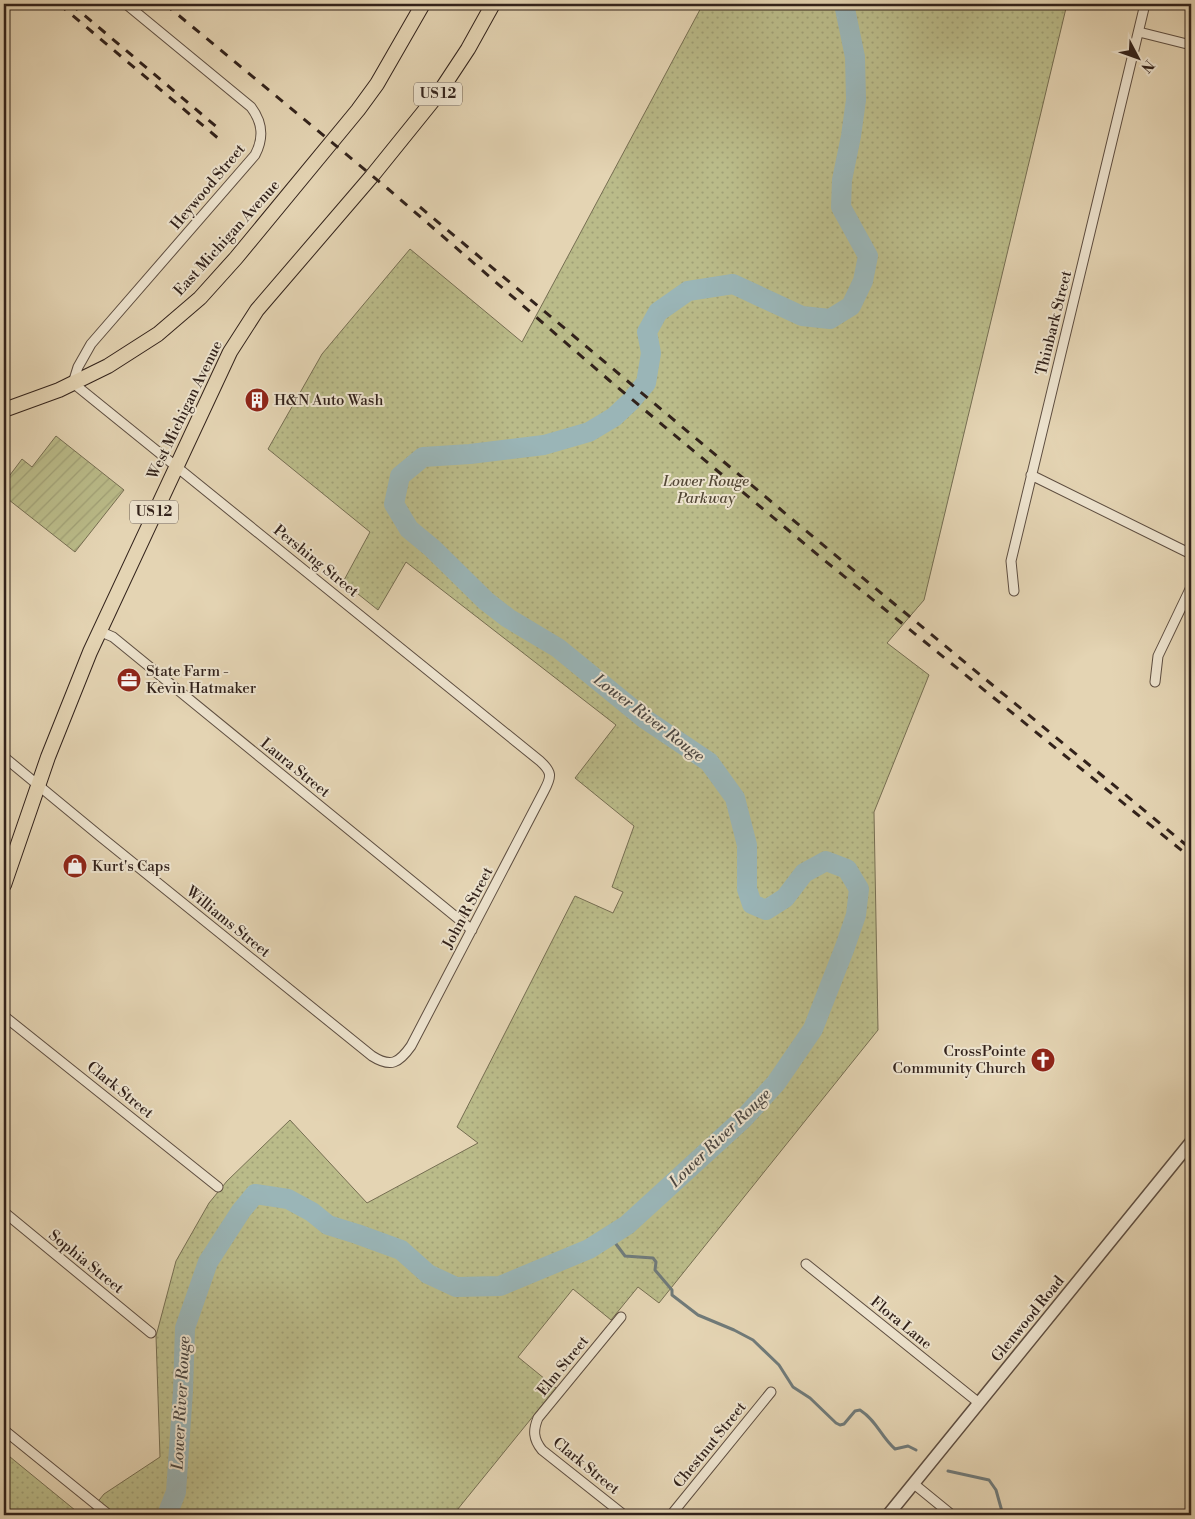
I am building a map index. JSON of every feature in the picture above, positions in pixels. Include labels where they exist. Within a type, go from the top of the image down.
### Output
[{"type":"main road","name":"East Michigan Avenue","points":[[4,410],[59,390],[108,366],[158,334],[200,298],[236,258],[358,110],[377,84],[423,4]]},
{"type":"main road","name":"West Michigan Avenue","points":[[4,885],[51,748],[99,631],[230,352],[257,310],[372,176],[439,92],[468,49],[493,4]]},
{"type":"street","name":"Heywood Street","points":[[73,383],[78,367],[91,344],[255,156],[261,141],[260,123],[251,107],[126,4]]},
{"type":"street","name":"Thinbark Street","points":[[1014,592],[1011,561],[1145,4]]},
{"type":"street","points":[[1139,32],[1191,45]]},
{"type":"street","name":"Pershing Street","points":[[73,383],[540,761]]},
{"type":"street","points":[[1031,475],[1191,554]]},
{"type":"street","points":[[1155,682],[1158,656],[1191,587]]},
{"type":"street","name":"Laura Street","points":[[99,631],[113,637],[472,930]]},
{"type":"street","name":"Williams Street","points":[[4,757],[372,1056],[385,1062],[393,1062]]},
{"type":"street","name":"John R Street","points":[[393,1062],[404,1056],[412,1046],[548,784],[550,771],[540,761]]},
{"type":"street","name":"Clark Street","points":[[4,1016],[218,1187]]},
{"type":"street","name":"Glenwood Road","points":[[888,1515],[1191,1142]]},
{"type":"street","name":"Sophia Street","points":[[4,1212],[151,1333]]},
{"type":"street","name":"Flora Lane","points":[[806,1264],[979,1403]]},
{"type":"street","name":"Elm Street","points":[[534,1435],[534,1427],[538,1418],[621,1317]]},
{"type":"street","name":"Chestnut Street","points":[[671,1515],[771,1392]]},
{"type":"street","points":[[4,1430],[109,1515]]},
{"type":"street","name":"Clark Street","points":[[534,1435],[537,1444],[542,1450],[624,1515]]},
{"type":"street","points":[[914,1484],[952,1515]]},
{"type":"green space","name":"Lower Rouge Parkway","points":[[703,4],[1067,4],[924,600],[887,643],[929,675],[874,812],[878,1030],[659,1303],[638,1287],[611,1320],[573,1289],[518,1357],[556,1388],[453,1515],[87,1515],[104,1494],[160,1457],[156,1336],[176,1261],[209,1203],[227,1181],[290,1120],[367,1203],[478,1143],[457,1127],[575,896],[613,913],[623,892],[612,887],[634,826],[575,778],[616,725],[406,562],[378,610],[343,582],[370,532],[268,449],[322,354],[410,249],[522,342]]},
{"type":"green space","points":[[56,436],[124,490],[75,552],[4,496],[4,483],[22,459],[32,467]]},
{"type":"green space","points":[[4,1452],[81,1515],[4,1515]]},
{"type":"waterway","name":"Lower River Rouge","points":[[167,1515],[176,1492],[185,1328],[208,1262],[241,1211],[255,1194],[288,1199],[312,1212],[328,1225],[401,1250],[428,1274],[456,1287],[500,1286],[589,1249],[627,1225],[744,1118],[776,1083],[813,1029],[856,915],[859,889],[847,869],[826,861],[804,873],[785,898],[766,910],[752,904],[747,889],[747,845],[735,798],[709,762],[645,719],[558,648],[508,618],[486,601],[432,548],[409,529],[394,504],[400,476],[423,457],[470,454],[544,445],[589,432],[614,417],[646,383],[651,353],[647,332],[658,312],[688,291],[733,284],[802,316],[830,319],[851,306],[863,281],[868,256],[841,207],[842,180],[856,100],[855,57],[844,4]]},
{"type":"waterway","points":[[610,1236],[625,1256],[653,1258],[656,1262],[655,1270],[672,1290],[672,1295],[698,1315],[753,1340],[779,1365],[793,1387],[810,1398],[836,1423],[844,1424],[855,1411],[860,1410],[871,1419],[895,1449],[908,1446],[916,1450]]},
{"type":"waterway","points":[[948,1471],[989,1480],[996,1490],[1003,1515]]},
{"type":"railway","points":[[59,4],[219,139]]},
{"type":"railway","points":[[71,4],[218,128]]},
{"type":"railway","points":[[165,4],[387,188],[610,381],[824,560],[1191,858]]},
{"type":"railway","points":[[420,207],[817,540],[1191,849]]},
{"type":"place","name":"H&N Auto Wash","points":[[257,400]]},
{"type":"place","name":"State Farm - Kevin Hatmaker","points":[[129,680]]},
{"type":"place","name":"Kurt's Caps","points":[[75,866]]},
{"type":"place","name":"CrossPointe Community Church","points":[[1043,1060]]}]
